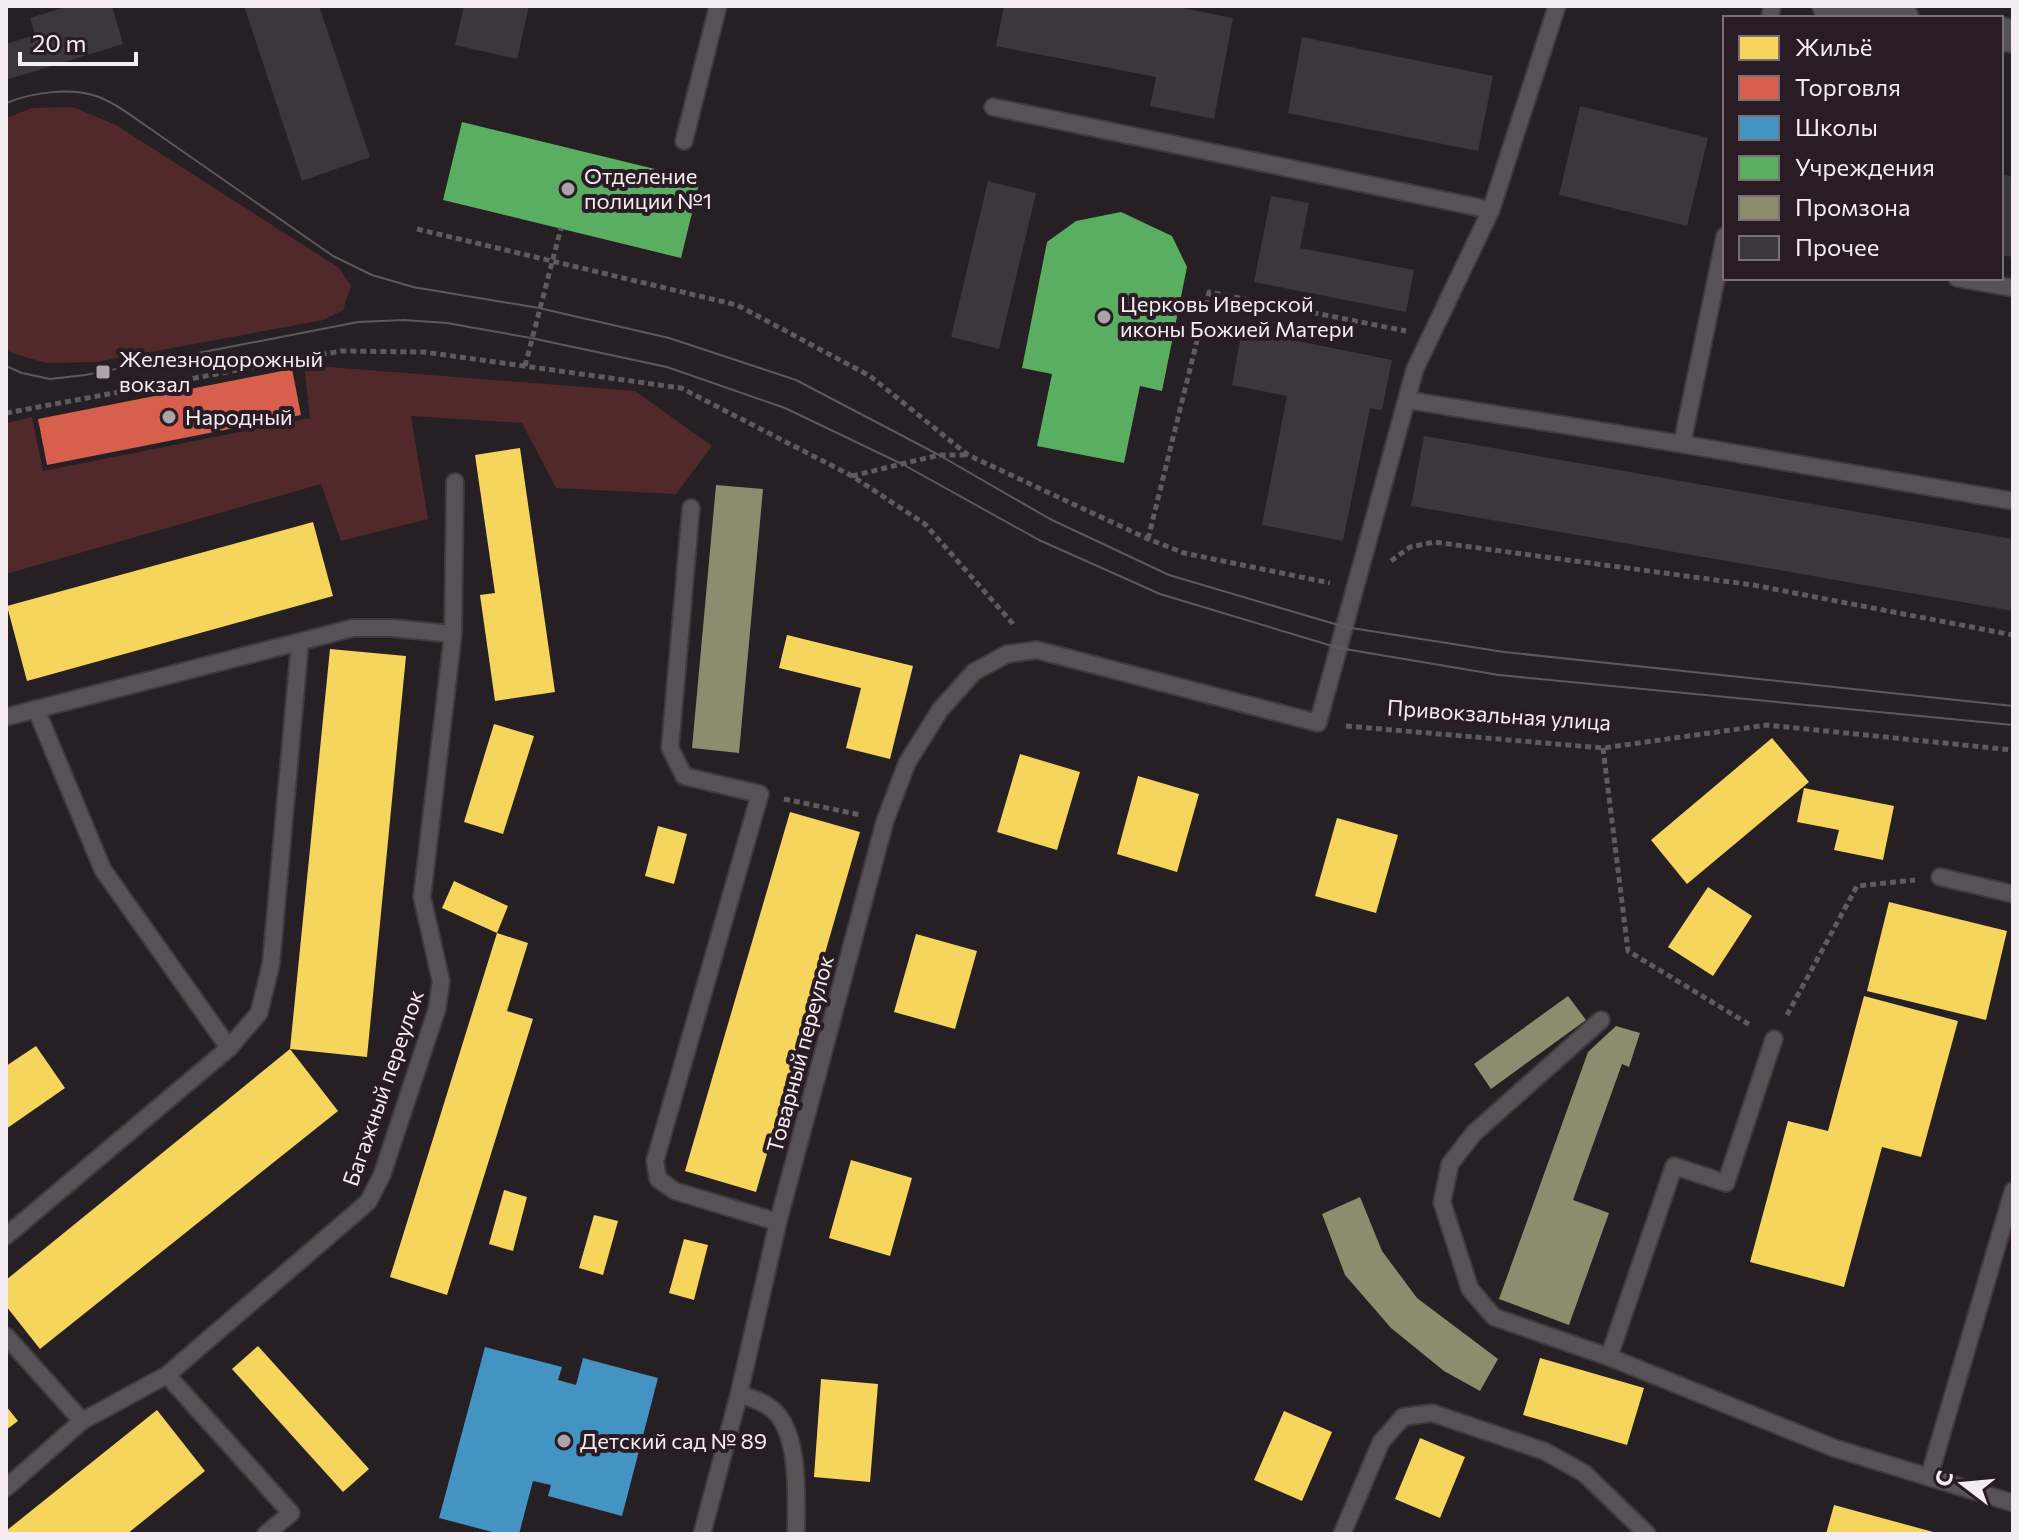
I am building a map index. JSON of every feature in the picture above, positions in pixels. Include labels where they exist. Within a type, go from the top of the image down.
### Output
[{"type":"street","points":[[1829,6],[1890,16]]},
{"type":"lane","points":[[684,141],[718,6]]},
{"type":"lane","points":[[1037,650],[1318,723],[1415,369],[1491,210],[1557,6]]},
{"type":"lane","points":[[993,107],[1491,210]]},
{"type":"lane","points":[[1682,444],[1723,247]]},
{"type":"lane","points":[[1968,280],[2013,288]]},
{"type":"lane","points":[[1407,400],[2013,501]]},
{"type":"lane","name":"Багажный переулок","points":[[6,1488],[82,1421],[167,1375],[368,1202],[382,1175],[437,1009],[441,981],[422,897],[453,634],[455,482]]},
{"type":"lane","points":[[691,508],[670,748],[684,776],[760,794],[655,1161],[658,1179],[675,1191],[778,1222]]},
{"type":"lane","points":[[6,717],[353,628],[453,634]]},
{"type":"lane","points":[[6,1236],[229,1048],[259,1013],[271,964],[300,642]]},
{"type":"lane","name":"Товарный переулок","points":[[702,1534],[739,1394],[778,1222],[885,821],[907,763],[940,710],[974,672],[1007,654],[1037,650]]},
{"type":"lane","points":[[36,709],[103,870],[229,1048]]},
{"type":"lane","points":[[1940,877],[2013,894]]},
{"type":"lane","points":[[1601,1020],[1474,1133],[1450,1164],[1442,1202],[1470,1289],[1494,1317],[1609,1357],[1834,1448],[2013,1503]]},
{"type":"lane","points":[[1609,1357],[1674,1166],[1726,1183],[1774,1039]]},
{"type":"lane","points":[[1929,1477],[2013,1191]]},
{"type":"lane","points":[[6,1336],[82,1421]]},
{"type":"lane","points":[[167,1375],[291,1513],[266,1534]]},
{"type":"lane","points":[[739,1394],[757,1399],[774,1411],[786,1427],[794,1449],[796,1534]]},
{"type":"lane","points":[[1342,1534],[1381,1442],[1403,1417],[1432,1413],[1544,1451],[1584,1473],[1647,1534]]},
{"type":"path","points":[[525,366],[561,228]]},
{"type":"path","points":[[417,229],[737,305],[870,376],[968,455],[1184,553],[1354,588],[1410,547],[1434,542],[1753,585],[2013,635]]},
{"type":"path","points":[[1148,539],[1209,292],[1432,336]]},
{"type":"path","points":[[6,413],[341,351],[424,352],[681,388],[852,476],[925,524],[1037,650]]},
{"type":"path","points":[[852,476],[939,455],[968,455]]},
{"type":"path","name":"Привокзальная улица","points":[[1318,723],[1603,748],[1767,725],[2013,750]]},
{"type":"path","points":[[1603,748],[1628,951],[1774,1039],[1857,886],[1940,877]]},
{"type":"path","points":[[760,794],[885,821]]},
{"type":"shaded area","points":[[73,107],[116,125],[339,268],[351,286],[343,310],[323,320],[96,362],[46,363],[6,349],[6,118],[32,108]]},
{"type":"shaded area","points":[[304,365],[635,391],[712,446],[676,494],[556,488],[522,423],[411,416],[428,519],[341,541],[321,484],[6,574],[6,423],[32,417],[43,471],[310,418]]},
{"type":"building: Жильё","points":[[520,448],[555,692],[495,701],[480,595],[495,593],[475,455]]},
{"type":"building: Жильё","points":[[313,522],[333,596],[27,681],[7,606]]},
{"type":"building: Жильё","points":[[787,635],[913,666],[890,759],[846,748],[861,688],[779,668]]},
{"type":"building: Жильё","points":[[330,649],[406,656],[367,1057],[290,1049]]},
{"type":"building: Жильё","points":[[494,724],[534,736],[503,834],[464,822]]},
{"type":"building: Жильё","points":[[1772,738],[1809,782],[1687,884],[1651,840]]},
{"type":"building: Жильё","points":[[1020,754],[1080,772],[1057,850],[997,832]]},
{"type":"building: Жильё","points":[[1138,776],[1199,794],[1177,872],[1117,854]]},
{"type":"building: Жильё","points":[[1804,788],[1894,806],[1883,860],[1834,850],[1839,830],[1797,822]]},
{"type":"building: Жильё","points":[[790,812],[860,832],[756,1192],[685,1171]]},
{"type":"building: Жильё","points":[[1337,818],[1398,835],[1376,913],[1315,896]]},
{"type":"building: Жильё","points":[[658,826],[687,834],[674,884],[645,876]]},
{"type":"building: Жильё","points":[[454,881],[508,906],[497,933],[442,908]]},
{"type":"building: Жильё","points":[[1708,887],[1752,916],[1713,976],[1668,947]]},
{"type":"building: Жильё","points":[[1889,902],[2007,931],[1986,1020],[1867,991]]},
{"type":"building: Жильё","points":[[497,933],[528,943],[507,1011],[533,1019],[447,1295],[390,1277]]},
{"type":"building: Жильё","points":[[916,934],[977,951],[955,1029],[894,1012]]},
{"type":"building: Жильё","points":[[1864,996],[1958,1021],[1921,1157],[1882,1147],[1844,1287],[1750,1262],[1788,1121],[1828,1131]]},
{"type":"building: Жильё","points":[[36,1046],[65,1088],[6,1129],[6,1066]]},
{"type":"building: Жильё","points":[[290,1049],[338,1111],[40,1349],[6,1306],[6,1280]]},
{"type":"building: Жильё","points":[[851,1160],[912,1178],[890,1256],[829,1238]]},
{"type":"building: Жильё","points":[[504,1190],[527,1197],[513,1251],[489,1244]]},
{"type":"building: Жильё","points":[[594,1215],[618,1221],[603,1275],[579,1268]]},
{"type":"building: Жильё","points":[[684,1239],[708,1245],[694,1300],[669,1293]]},
{"type":"building: Жильё","points":[[258,1346],[369,1469],[343,1492],[232,1369]]},
{"type":"building: Жильё","points":[[1540,1358],[1644,1388],[1627,1445],[1523,1415]]},
{"type":"building: Жильё","points":[[821,1379],[878,1384],[870,1482],[814,1477]]},
{"type":"building: Жильё","points":[[6,1406],[18,1421],[6,1430]]},
{"type":"building: Жильё","points":[[157,1410],[205,1471],[127,1534],[6,1534],[6,1531]]},
{"type":"building: Жильё","points":[[1284,1411],[1332,1432],[1302,1501],[1254,1480]]},
{"type":"building: Жильё","points":[[1420,1438],[1465,1457],[1440,1518],[1395,1499]]},
{"type":"building: Жильё","points":[[1834,1505],[1937,1533],[1937,1534],[1826,1534]]},
{"type":"building: Торговля","name":"Народный","points":[[292,369],[301,415],[47,465],[38,419]]},
{"type":"building: Школы","points":[[485,1347],[562,1367],[558,1380],[576,1385],[583,1358],[658,1378],[622,1516],[548,1496],[551,1485],[533,1481],[519,1534],[500,1534],[439,1518]]},
{"type":"building: Учреждения","points":[[462,122],[700,180],[681,258],[443,200]]},
{"type":"building: Учреждения","name":"Церковь Иверской иконы Божией Матери","points":[[1121,212],[1172,236],[1187,267],[1162,391],[1140,386],[1124,463],[1037,446],[1052,374],[1022,368],[1047,242],[1076,221]]},
{"type":"building: Промзона","points":[[716,485],[763,489],[739,753],[692,748]]},
{"type":"building: Промзона","points":[[1568,996],[1586,1020],[1491,1089],[1474,1064]]},
{"type":"building: Промзона","points":[[1616,1026],[1640,1033],[1629,1067],[1622,1064],[1573,1200],[1609,1213],[1569,1325],[1499,1299],[1588,1052]]},
{"type":"building: Промзона","points":[[1360,1197],[1382,1251],[1417,1298],[1498,1359],[1480,1391],[1444,1371],[1391,1328],[1345,1275],[1322,1214]]},
{"type":"building: Прочее","points":[[69,6],[112,6],[123,44],[6,80],[6,44],[35,35],[30,18]]},
{"type":"building: Прочее","points":[[244,6],[319,6],[370,157],[302,181]]},
{"type":"building: Прочее","points":[[464,6],[529,6],[517,59],[455,45]]},
{"type":"building: Прочее","points":[[1004,6],[1173,6],[1233,18],[1214,119],[1150,106],[1156,77],[996,46]]},
{"type":"building: Прочее","points":[[1302,37],[1493,76],[1478,151],[1288,113]]},
{"type":"building: Прочее","points":[[1580,106],[1708,138],[1687,226],[1559,195]]},
{"type":"building: Прочее","points":[[2003,174],[2013,177],[2013,257],[2003,255]]},
{"type":"building: Прочее","points":[[988,181],[1036,193],[999,349],[951,337]]},
{"type":"building: Прочее","points":[[1271,196],[1309,203],[1300,248],[1414,270],[1406,312],[1254,282]]},
{"type":"building: Прочее","points":[[1242,330],[1392,360],[1382,410],[1370,408],[1343,541],[1262,525],[1287,396],[1232,385]]},
{"type":"building: Прочее","points":[[1424,436],[2013,539],[2013,611],[1411,506]]},
{"type":"tram line","points":[[6,103],[52,92],[76,92],[99,97],[127,112],[333,256],[372,275],[413,287],[539,308],[669,338],[796,380],[939,455],[1050,519],[1169,575],[1345,627],[1504,652],[2013,706]]},
{"type":"tram line","points":[[6,366],[50,379],[85,375],[358,322],[404,320],[447,323],[531,338],[667,367],[785,408],[904,465],[1039,540],[1160,594],[1339,648],[1499,675],[2013,725]]},
{"type":"place","name":"Отделение полиции №1","points":[[568,189]]},
{"type":"place","name":"Церковь Иверской иконы Божией Матери","points":[[1104,317]]},
{"type":"place","name":"Железнодорожный вокзал","points":[[103,372]]},
{"type":"place","name":"Народный","points":[[169,417]]},
{"type":"place","name":"Детский сад № 89","points":[[564,1441]]}]
